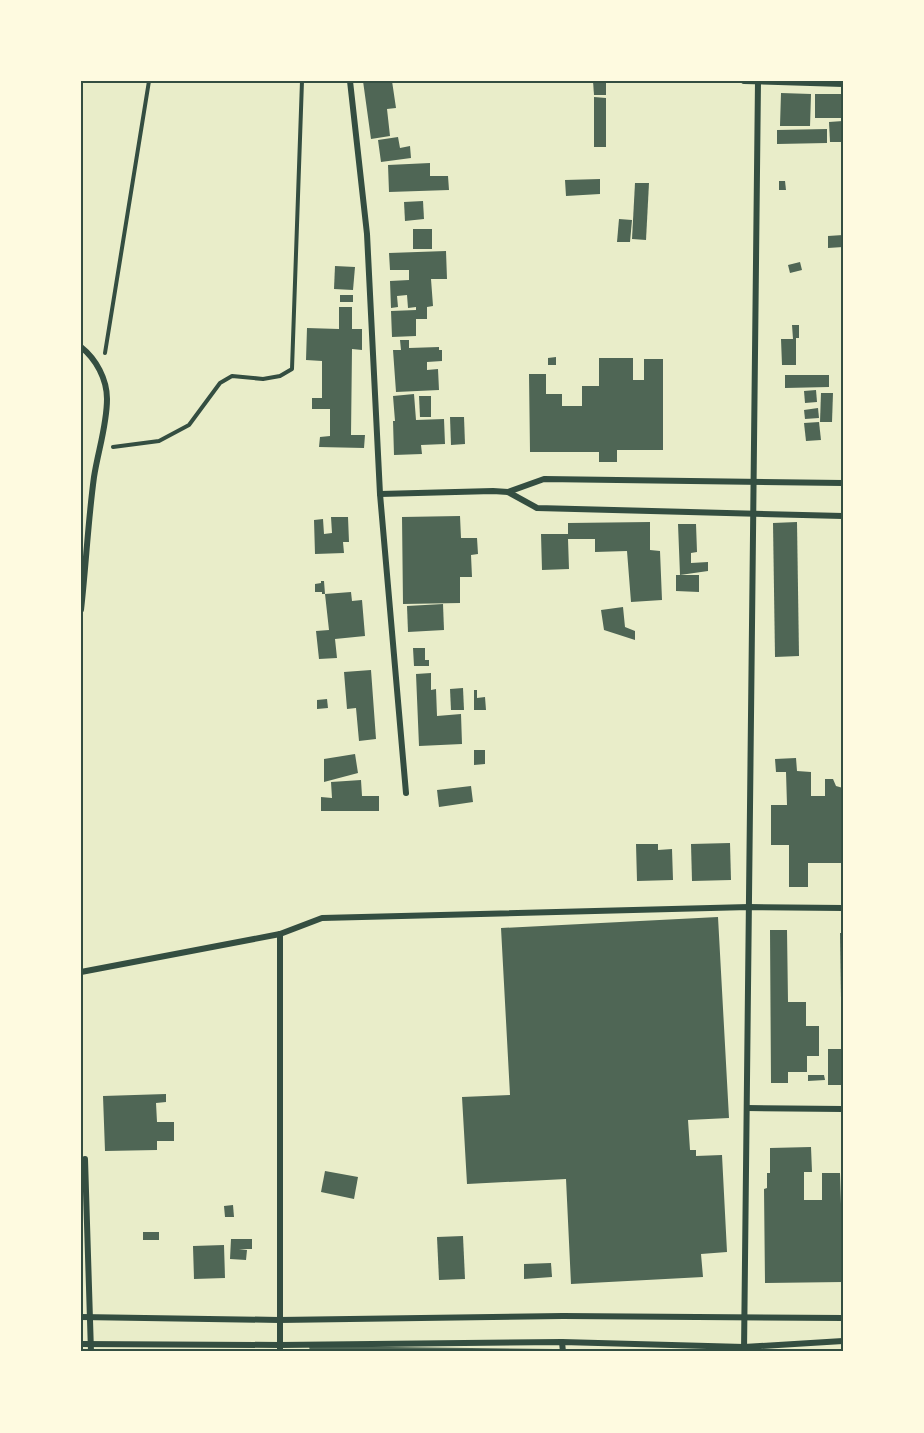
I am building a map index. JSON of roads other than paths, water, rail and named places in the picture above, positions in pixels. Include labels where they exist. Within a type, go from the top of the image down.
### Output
[{"type":"street","points":[[350,81],[367,234],[380,494],[406,794]]},
{"type":"street","points":[[744,81],[843,84]]},
{"type":"street","points":[[744,1350],[758,81]]},
{"type":"street","points":[[81,347],[91,355],[102,374],[107,398],[95,476],[81,610]]},
{"type":"street","points":[[380,494],[508,492],[544,479],[843,483]]},
{"type":"street","points":[[508,492],[537,508],[843,516]]},
{"type":"street","points":[[81,972],[280,934],[322,918],[749,907],[843,908]]},
{"type":"street","points":[[280,934],[280,1349]]},
{"type":"street","points":[[747,1108],[843,1109]]},
{"type":"street","points":[[85,1159],[91,1348]]},
{"type":"street","points":[[81,1317],[279,1320],[562,1316],[843,1318]]},
{"type":"street","points":[[81,1344],[91,1348],[280,1349],[562,1342],[744,1350],[843,1341]]},
{"type":"street","points":[[562,1342],[563,1352]]}]
